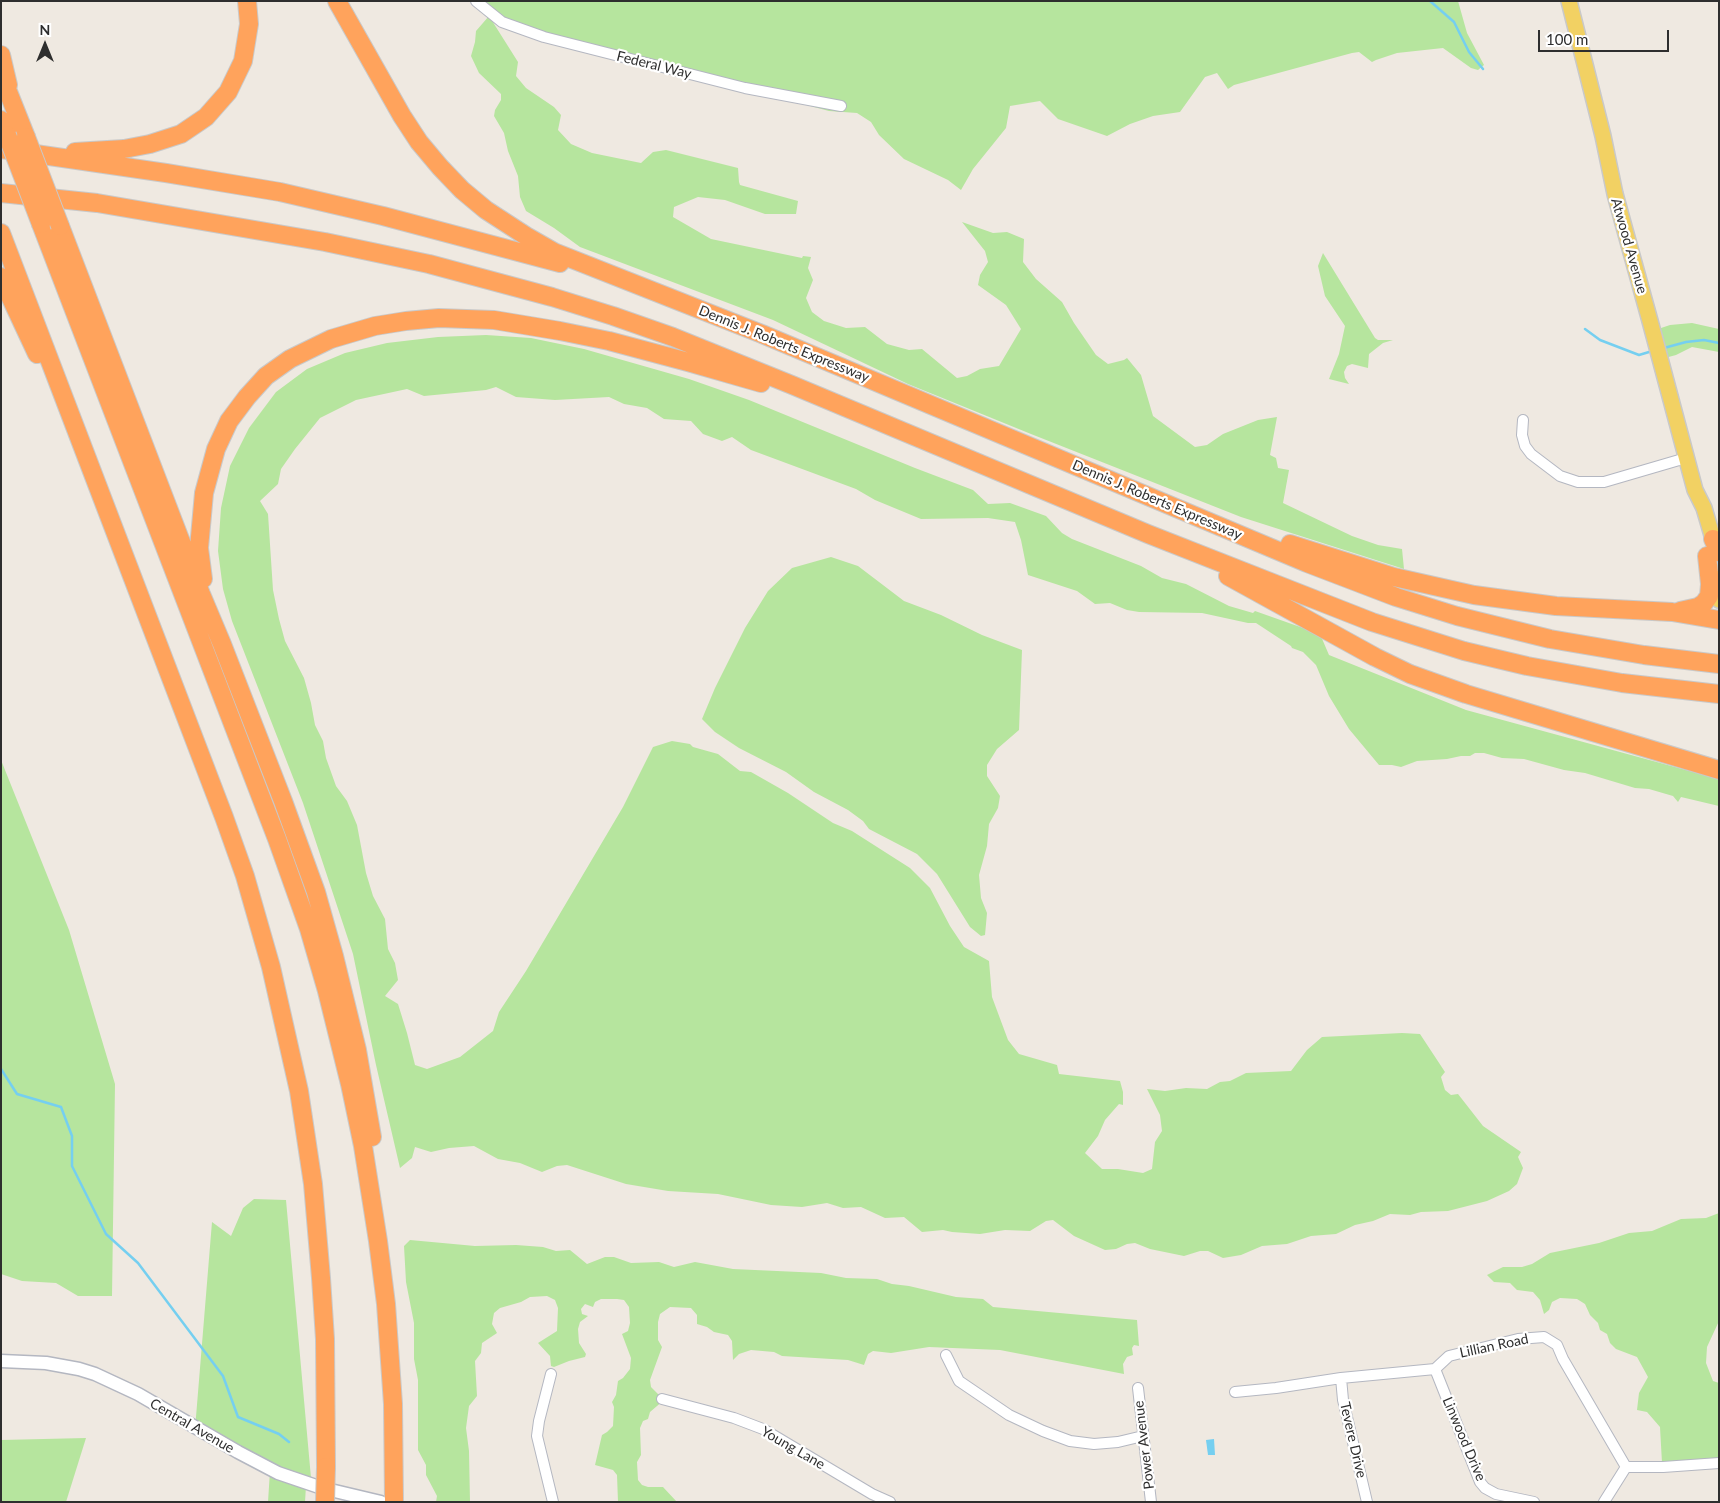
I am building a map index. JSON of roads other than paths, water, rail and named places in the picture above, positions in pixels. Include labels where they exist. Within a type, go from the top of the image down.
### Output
[{"type":"highway","points":[[3,138],[68,152],[124,149],[162,141],[190,129],[214,109],[228,92],[238,73],[243,61],[248,37],[247,1]]},
{"type":"highway","points":[[337,1],[402,116],[419,142],[450,178],[486,210],[526,236],[569,258],[614,275]]},
{"type":"highway","points":[[1,55],[14,107]]},
{"type":"highway","points":[[1,74],[316,892],[342,986],[364,1080],[369,1113],[385,1240],[386,1304],[393,1404],[394,1494]]},
{"type":"highway","points":[[3,138],[41,224],[265,808],[309,930],[343,1053],[363,1146],[386,1304]]},
{"type":"highway","points":[[3,138],[166,173],[280,192],[374,213],[550,261],[614,275]]},
{"type":"highway","points":[[1,193],[98,203],[358,248],[452,270],[560,299],[644,327],[866,416],[1148,534],[1364,619],[1464,651],[1527,666],[1654,688],[1719,694]]},
{"type":"highway","points":[[1,232],[180,698],[232,839],[279,998],[299,1090],[314,1199],[324,1329],[325,1502]]},
{"type":"highway","name":"Dennis J. Roberts Expressway","points":[[614,275],[770,338],[1336,575],[1396,597],[1457,616],[1580,645],[1718,664]]},
{"type":"highway","points":[[1,277],[89,463]]},
{"type":"highway","points":[[222,644],[204,585],[199,548],[204,493],[216,449],[237,409],[266,376],[290,358],[331,339],[375,326],[423,319],[457,318],[507,322],[560,331],[636,348],[718,370],[866,416]]},
{"type":"highway","points":[[1115,482],[1334,559],[1422,584],[1474,595],[1542,605],[1604,610],[1665,612],[1691,610],[1706,601],[1710,587],[1714,551]]},
{"type":"highway","points":[[1148,534],[1262,594],[1375,657],[1410,674],[1447,688],[1692,762],[1719,768]]},
{"type":"highway","points":[[1665,612],[1719,620]]},
{"type":"main road","name":"Atwood Avenue","points":[[1569,1],[1603,136],[1614,194],[1695,490],[1704,508],[1714,551],[1719,600]]},
{"type":"street","name":"Federal Way","points":[[476,1],[502,22],[544,37],[745,88],[841,106]]},
{"type":"street","points":[[1523,420],[1522,436],[1524,446],[1531,454],[1560,476],[1578,482],[1604,482],[1686,458]]},
{"type":"street","name":"Lillian Road","points":[[1435,1370],[1449,1356],[1528,1337],[1544,1337],[1549,1339],[1557,1345],[1563,1359],[1626,1467]]},
{"type":"street","points":[[946,1355],[959,1381],[1008,1415],[1043,1432],[1070,1441],[1094,1444],[1118,1442],[1144,1436]]},
{"type":"street","name":"Central Avenue","points":[[1,1361],[46,1363],[95,1374],[138,1394],[225,1445],[278,1473],[322,1488],[381,1502]]},
{"type":"street","points":[[1236,1392],[1341,1378],[1435,1370]]},
{"type":"street","name":"Linwood Drive","points":[[1435,1370],[1480,1482],[1485,1488],[1496,1494],[1534,1502]]},
{"type":"street","points":[[551,1374],[537,1436],[553,1502]]},
{"type":"street","name":"Tevere Drive","points":[[1341,1378],[1343,1400],[1367,1502]]},
{"type":"street","name":"Power Avenue","points":[[1138,1388],[1151,1502]]},
{"type":"street","name":"Young Lane","points":[[662,1399],[734,1418],[763,1429],[870,1498],[890,1502]]},
{"type":"street","points":[[1604,1502],[1626,1467],[1719,1463]]},
{"type":"water","points":[[1214,1439],[1215,1455],[1208,1455],[1206,1440]]},
{"type":"waterway","points":[[1430,1],[1454,22],[1469,52],[1483,69]]},
{"type":"waterway","points":[[1585,329],[1600,340],[1639,355],[1649,352]]},
{"type":"waterway","points":[[1664,348],[1686,342],[1704,340],[1719,343]]},
{"type":"waterway","points":[[1,1069],[17,1094],[61,1107],[72,1136],[72,1166],[106,1234],[138,1263],[223,1376],[238,1417],[279,1434],[289,1442]]}]
